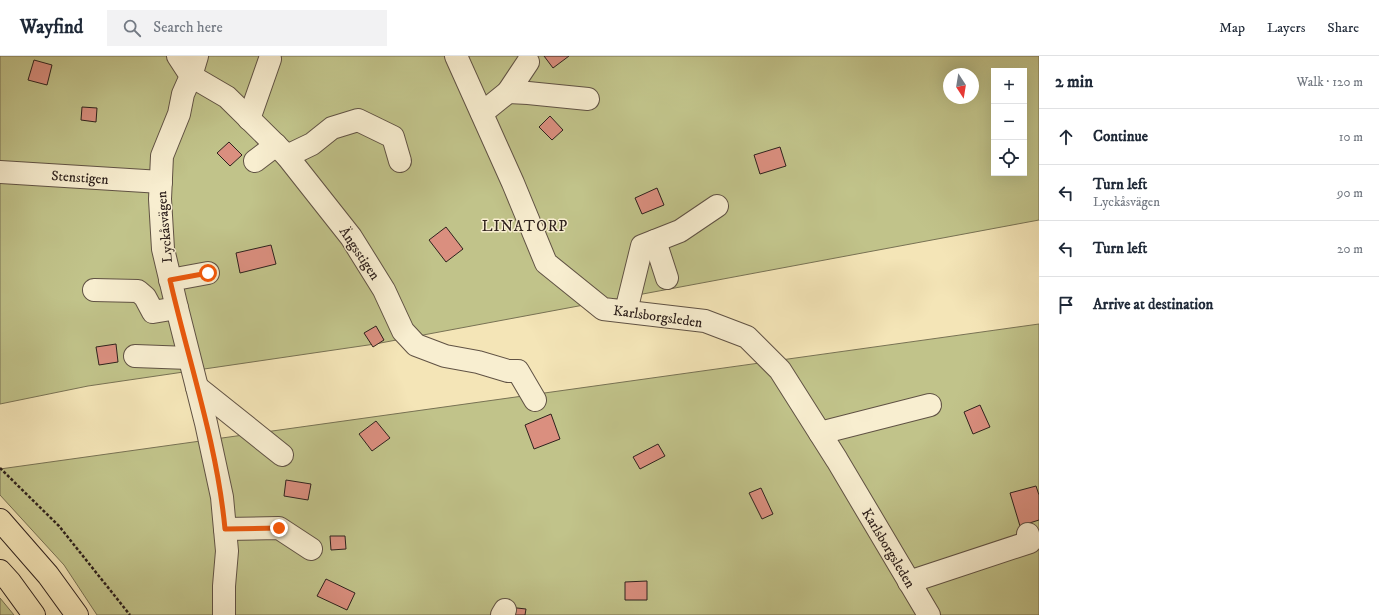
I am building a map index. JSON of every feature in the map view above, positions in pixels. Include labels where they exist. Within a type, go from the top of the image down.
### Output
[{"type":"highway","points":[[0,520],[48,575],[78,615]]},
{"type":"highway","points":[[0,571],[34,615]]},
{"type":"street","points":[[178,56],[194,66]]},
{"type":"street","name":"Karlsborgsleden","points":[[456,56],[546,263],[602,309],[705,321],[747,337],[780,370],[929,615]]},
{"type":"street","points":[[250,119],[270,59]]},
{"type":"street","points":[[482,113],[508,92],[528,62]]},
{"type":"street","name":"Ängsstigen","points":[[194,66],[228,97],[281,151],[351,237],[384,290],[403,331],[416,345],[445,356],[478,362],[508,371],[518,371],[535,400]]},
{"type":"street","name":"Lyckåsvägen","points":[[194,66],[183,94],[179,114],[162,156],[160,199],[163,249],[222,497],[227,551],[224,586],[224,615]]},
{"type":"street","points":[[508,92],[588,99]]},
{"type":"street","points":[[255,161],[281,151],[312,144],[332,128],[358,120],[393,137],[400,161]]},
{"type":"street","name":"Stenstigen","points":[[0,172],[161,182]]},
{"type":"street","points":[[626,311],[642,246],[680,232],[717,206]]},
{"type":"street","points":[[655,241],[667,278]]},
{"type":"street","points":[[170,280],[208,273]]},
{"type":"street","points":[[94,290],[138,291],[145,297],[153,312],[176,308]]},
{"type":"street","points":[[135,356],[189,358]]},
{"type":"street","points":[[197,387],[282,455]]},
{"type":"street","points":[[820,434],[930,405]]},
{"type":"street","points":[[225,529],[279,528],[312,549]]},
{"type":"street","points":[[909,582],[1031,545]]},
{"type":"path","points":[[0,468],[59,526],[130,615]]},
{"type":"green space","points":[[0,56],[1039,56],[1039,220],[375,344],[88,386],[0,404]]},
{"type":"green space","points":[[1039,324],[1039,615],[97,615],[64,565],[0,495],[0,469]]},
{"type":"green space","points":[[0,598],[14,615],[0,615]]},
{"type":"building","points":[[544,56],[569,56],[553,68]]},
{"type":"building","points":[[34,60],[52,65],[47,85],[28,80]]},
{"type":"building","points":[[82,107],[97,108],[96,122],[81,120]]},
{"type":"building","points":[[550,116],[563,130],[552,140],[539,127]]},
{"type":"building","points":[[229,142],[242,155],[230,166],[217,153]]},
{"type":"building","points":[[780,147],[786,166],[760,174],[754,155]]},
{"type":"building","points":[[657,188],[664,205],[642,214],[635,198]]},
{"type":"building","points":[[446,227],[463,249],[446,262],[429,240]]},
{"type":"building","points":[[271,245],[276,264],[240,273],[236,253]]},
{"type":"building","points":[[376,326],[384,340],[373,347],[364,333]]},
{"type":"building","points":[[116,344],[118,362],[99,365],[96,347]]},
{"type":"building","points":[[980,405],[990,427],[973,434],[964,412]]},
{"type":"building","points":[[551,414],[560,439],[534,449],[525,425]]},
{"type":"building","points":[[376,421],[390,438],[372,451],[359,434]]},
{"type":"building","points":[[658,444],[665,456],[640,469],[633,457]]},
{"type":"building","points":[[286,480],[311,484],[308,500],[284,496]]},
{"type":"building","points":[[1036,486],[1039,495],[1039,520],[1020,526],[1010,493]]},
{"type":"building","points":[[761,488],[773,514],[762,519],[749,493]]},
{"type":"building","points":[[330,536],[345,536],[346,549],[331,550]]},
{"type":"building","points":[[326,579],[355,593],[347,610],[317,596]]},
{"type":"building","points":[[647,581],[647,600],[625,600],[625,582]]},
{"type":"building","points":[[508,607],[526,609],[525,615],[508,615]]},
{"type":"district","name":"LINATORP","points":[[525,226]]},
{"type":"route","points":[[208,273],[170,280],[206,423],[222,497],[225,529],[279,528]]}]
